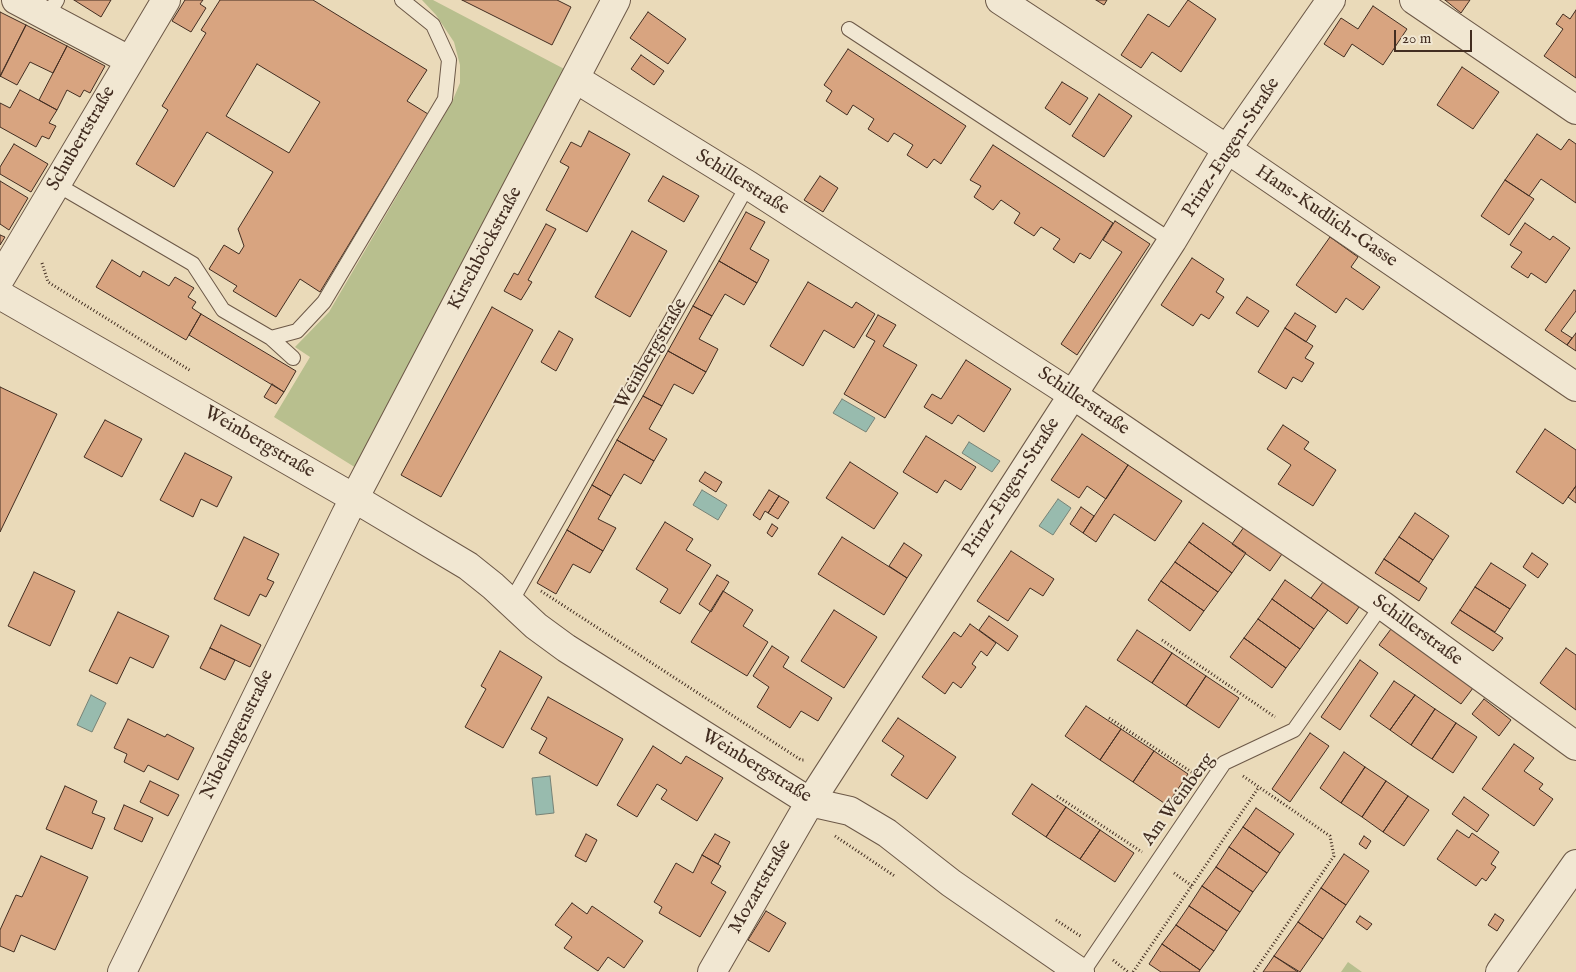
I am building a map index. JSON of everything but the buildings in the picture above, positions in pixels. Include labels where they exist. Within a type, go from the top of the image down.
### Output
[{"type":"street","points":[[16,0],[52,8],[129,60]]},
{"type":"street","name":"Schubertstraße","points":[[0,279],[166,0]]},
{"type":"street","name":"Kirschböckstraße","points":[[354,498],[616,0]]},
{"type":"street","name":"Hans-Kudlich-Gasse","points":[[1000,0],[1227,149],[1576,387]]},
{"type":"street","name":"Prinz-Eugen-Straße","points":[[810,802],[1172,241],[1227,149],[1331,0]]},
{"type":"street","points":[[1414,0],[1576,110]]},
{"type":"street","name":"Schillerstraße","points":[[576,79],[748,185],[1073,395],[1382,605],[1576,746]]},
{"type":"street","name":"Weinbergstraße","points":[[0,295],[354,498],[468,566],[517,591],[536,626],[566,648],[810,802],[850,811],[887,833],[952,883],[1082,972]]},
{"type":"street","name":"Nibelungenstraße","points":[[122,972],[354,498]]},
{"type":"street","name":"Mozartstraße","points":[[712,972],[810,802]]},
{"type":"street","points":[[1500,972],[1576,864]]},
{"type":"lane","points":[[272,338],[297,332],[324,302],[445,99],[449,60],[433,25],[402,0]]},
{"type":"lane","points":[[849,29],[1172,241]]},
{"type":"lane","points":[[56,184],[193,264],[223,310],[272,338],[293,358]]},
{"type":"lane","name":"Weinbergstraße","points":[[517,591],[748,185]]},
{"type":"lane","name":"Am Weinberg","points":[[1082,972],[1224,763],[1294,730],[1382,605]]},
{"type":"path","points":[[40,256],[48,282],[192,372]]},
{"type":"path","points":[[517,591],[801,760],[809,760]]},
{"type":"path","points":[[1162,640],[1294,730]]},
{"type":"path","points":[[1109,718],[1210,785]]},
{"type":"path","points":[[1224,763],[1330,836],[1334,856],[1254,972]]},
{"type":"path","points":[[1133,972],[1259,787]]},
{"type":"path","points":[[1057,796],[1192,886]]},
{"type":"green space","points":[[422,0],[433,0],[570,72],[361,471],[274,417],[310,357],[295,347],[329,312],[452,102],[460,83],[460,65],[454,42],[436,15]]},
{"type":"green space","points":[[1348,962],[1362,972],[1341,972]]},
{"type":"shaded area","points":[[842,399],[875,418],[866,432],[833,413]]},
{"type":"shaded area","points":[[969,442],[1000,461],[992,472],[962,453]]},
{"type":"shaded area","points":[[702,490],[727,505],[718,520],[693,505]]},
{"type":"shaded area","points":[[1058,499],[1071,508],[1053,535],[1039,526]]},
{"type":"shaded area","points":[[91,695],[106,703],[92,732],[77,725]]},
{"type":"shaded area","points":[[550,776],[554,813],[536,815],[532,778]]}]
